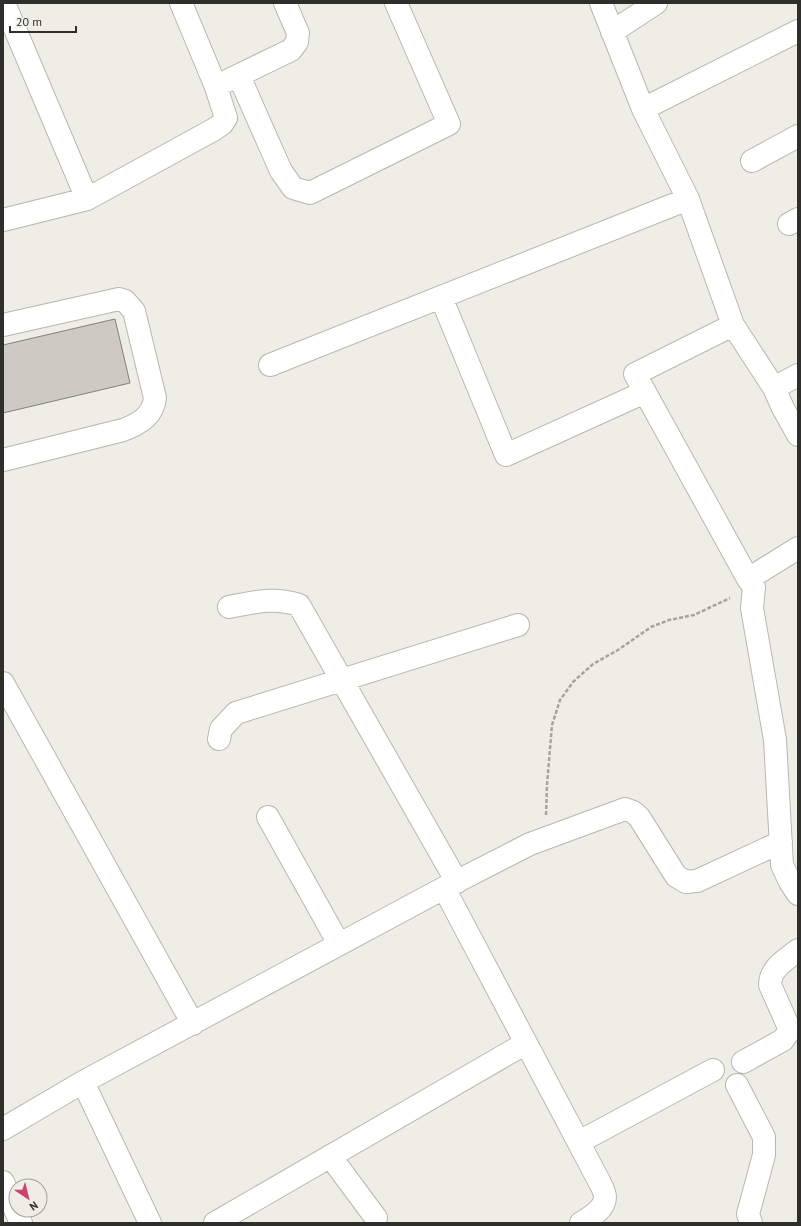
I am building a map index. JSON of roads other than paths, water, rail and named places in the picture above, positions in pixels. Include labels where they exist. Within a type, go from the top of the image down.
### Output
[{"type":"street","points":[[4,3],[87,199]]},
{"type":"street","points":[[3,220],[87,199],[222,124],[226,118],[216,87],[181,3]]},
{"type":"street","points":[[239,76],[281,171],[293,188],[310,192],[449,124],[396,3]]},
{"type":"street","points":[[601,3],[643,109],[688,199],[733,325],[774,388],[798,435]]},
{"type":"street","points":[[612,32],[656,3]]},
{"type":"street","points":[[216,87],[291,50],[297,42],[298,33],[288,4]]},
{"type":"street","points":[[643,109],[798,31]]},
{"type":"street","points":[[752,161],[798,136]]},
{"type":"street","points":[[270,365],[688,199]]},
{"type":"street","points":[[441,297],[506,455],[645,392]]},
{"type":"street","points":[[3,325],[119,299],[125,301],[134,311],[155,398],[151,412],[135,425],[123,430],[3,460]]},
{"type":"street","points":[[733,325],[636,374],[751,583],[752,608],[775,740],[782,865],[790,882],[798,894]]},
{"type":"street","points":[[774,388],[798,375]]},
{"type":"street","points":[[751,583],[798,548]]},
{"type":"street","points":[[229,607],[266,600],[288,601],[299,605],[451,885],[526,1043],[599,1181],[605,1196],[608,1214],[597,1212],[581,1223]]},
{"type":"street","points":[[219,739],[221,729],[236,712],[518,625]]},
{"type":"street","points":[[3,683],[193,1024]]},
{"type":"street","points":[[3,1129],[84,1082],[340,944],[530,844],[624,809],[633,812],[638,817],[676,876],[686,882],[697,881],[781,842]]},
{"type":"street","points":[[268,817],[340,944]]},
{"type":"street","points":[[743,1062],[783,1040],[790,1030],[770,985],[770,977],[777,967],[798,950]]},
{"type":"street","points":[[215,1223],[526,1043]]},
{"type":"street","points":[[579,1142],[713,1070]]},
{"type":"street","points":[[84,1082],[150,1223]]},
{"type":"street","points":[[737,1084],[764,1137],[764,1155],[748,1214],[751,1223]]},
{"type":"street","points":[[330,1156],[376,1218]]},
{"type":"street","points":[[3,1182],[21,1223]]}]
